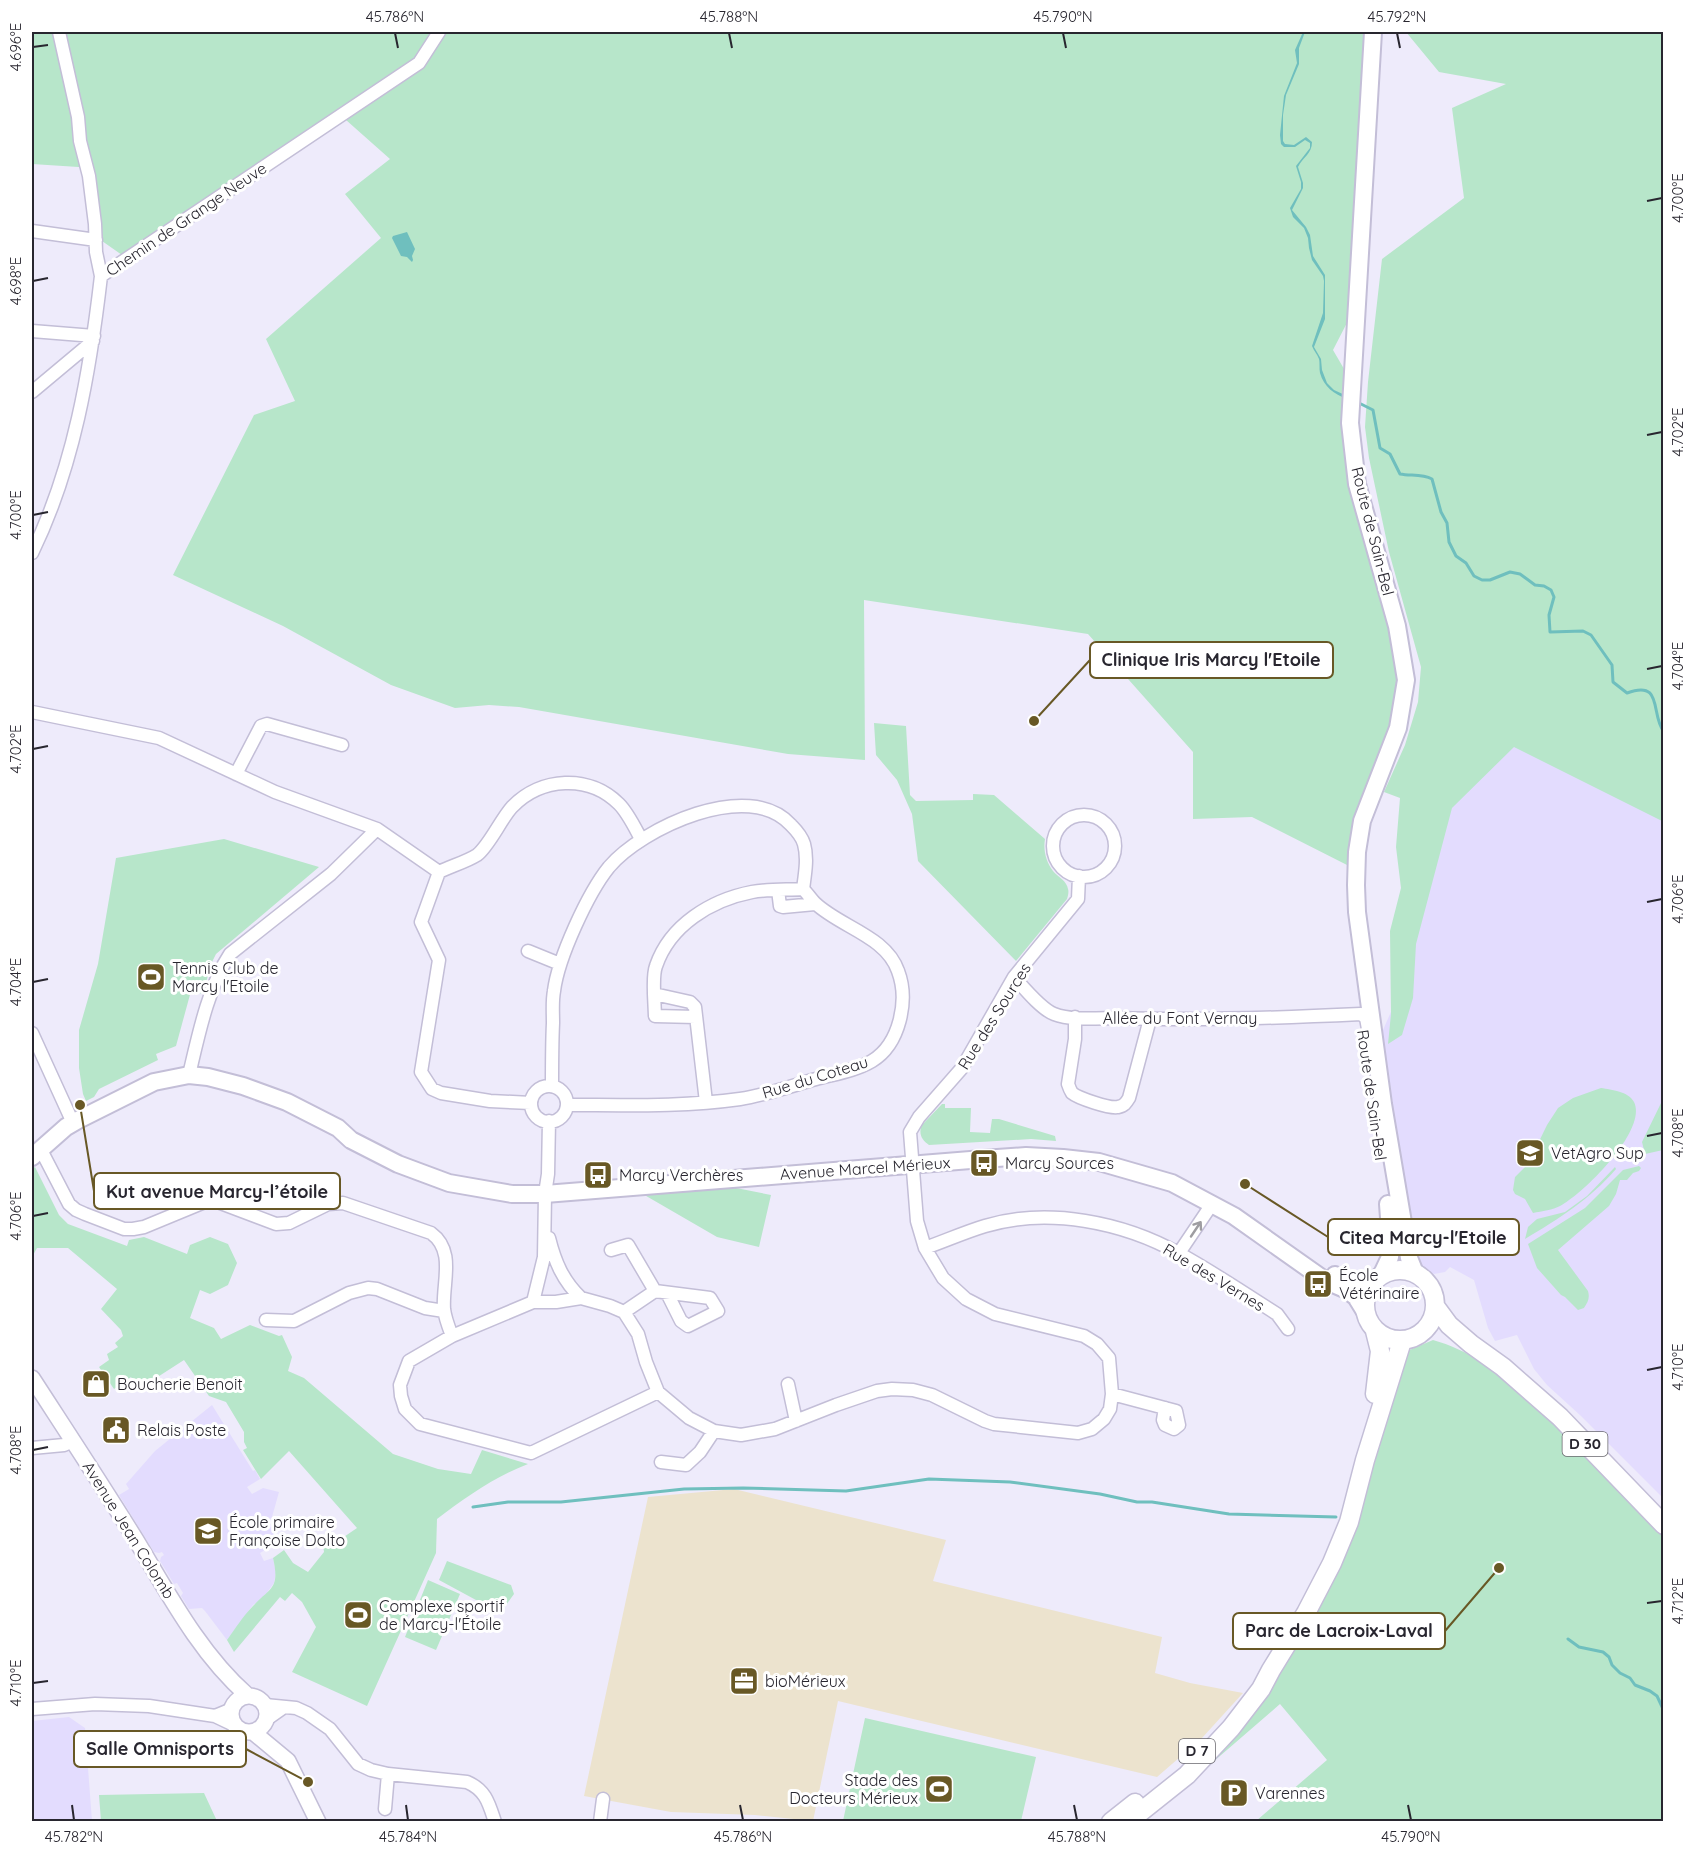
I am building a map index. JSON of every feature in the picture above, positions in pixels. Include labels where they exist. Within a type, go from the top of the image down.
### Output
[{"type":"main road","name":"Route de Sain-Bel","points":[[1373,32],[1350,423],[1357,484],[1397,626],[1406,680],[1398,728],[1362,821],[1357,852],[1356,885],[1358,914],[1398,1204],[1409,1258],[1415,1273]]},
{"type":"main road","name":"Route de Sain-Bel","points":[[1358,914],[1357,950],[1361,1014],[1390,1219],[1390,1257],[1376,1279]]},
{"type":"main road","name":"Avenue Marcel Mérieux","points":[[36,1153],[73,1123],[154,1082],[189,1075],[208,1077],[243,1086],[288,1102],[338,1128],[354,1132],[451,1175],[546,1189],[913,1160],[1026,1156],[1099,1162],[1172,1183],[1234,1216],[1326,1281],[1347,1290],[1356,1297],[1364,1310]]},
{"type":"main road","name":"Avenue Marcel Mérieux","points":[[913,1160],[947,1151],[1027,1147],[1099,1154],[1173,1175],[1241,1209],[1300,1254],[1350,1282],[1376,1279]]},
{"type":"main road","points":[[1393,1270],[1415,1273],[1425,1280],[1432,1290],[1435,1306],[1430,1324],[1416,1337],[1402,1341],[1383,1337],[1368,1321],[1364,1301],[1376,1279],[1393,1270]]},
{"type":"main road","name":"D 30","points":[[1435,1306],[1449,1325],[1503,1367],[1560,1417],[1664,1525]]},
{"type":"main road","name":"D 7","points":[[1365,1460],[1368,1430],[1377,1387],[1380,1351],[1375,1331]]},
{"type":"main road","name":"D 30","points":[[1424,1331],[1457,1342],[1471,1344]]},
{"type":"main road","name":"D 7","points":[[1128,1821],[1187,1775],[1231,1728],[1261,1689],[1320,1588],[1350,1517],[1402,1341]]},
{"type":"main road","name":"D 7","points":[[1111,1821],[1177,1769],[1202,1746],[1271,1670]]},
{"type":"street","points":[[59,32],[89,176],[101,276]]},
{"type":"street","name":"Chemin de Grange Neuve","points":[[32,553],[63,473],[81,405],[94,339],[101,276],[419,63],[439,32]]},
{"type":"street","points":[[32,225],[96,236]]},
{"type":"street","points":[[32,231],[96,236]]},
{"type":"street","points":[[32,331],[94,339]]},
{"type":"street","points":[[32,392],[94,339]]},
{"type":"street","points":[[32,726],[34,713],[159,738],[275,792],[377,829],[439,872]]},
{"type":"street","points":[[236,774],[261,726],[267,724],[342,745]]},
{"type":"street","points":[[531,1103],[490,1101],[441,1093],[432,1089],[421,1072],[438,960],[421,922],[439,872],[478,854],[507,813],[528,793],[558,782],[574,783],[608,795],[621,806],[641,839]]},
{"type":"street","points":[[552,1086],[553,991],[560,964],[589,898],[608,868],[641,839],[700,812],[742,806],[773,811],[785,818],[803,841],[806,855],[803,889],[754,892],[716,903],[686,923],[675,934],[655,968],[656,1016],[696,1017]]},
{"type":"street","points":[[1086,815],[1105,824],[1113,836],[1113,855],[1103,870],[1095,875],[1079,876],[1070,874],[1062,868],[1053,852],[1053,842],[1059,827],[1065,822],[1071,818],[1086,815]]},
{"type":"street","points":[[189,1075],[199,1032],[220,969],[230,954],[331,874],[377,829]]},
{"type":"street","name":"Rue des Sources","points":[[1079,876],[1078,899],[1014,977],[962,1068],[919,1117],[910,1132],[910,1148],[913,1160],[917,1221],[925,1248],[943,1278],[966,1299],[995,1314],[1084,1336],[1098,1344],[1108,1358],[1112,1394]]},
{"type":"street","name":"Rue du Coteau","points":[[567,1105],[634,1106],[741,1099],[859,1067],[874,1060],[889,1044],[898,1027],[903,1006],[903,988],[898,970],[890,956],[876,942],[815,903],[803,889]]},
{"type":"street","points":[[778,890],[780,906],[815,903]]},
{"type":"street","points":[[528,951],[560,964]]},
{"type":"street","name":"Allée du Font Vernay","points":[[1014,977],[1055,1015],[1149,1019],[1307,1018],[1361,1014]]},
{"type":"street","points":[[654,994],[690,1002],[695,1007],[706,1102]]},
{"type":"street","points":[[1361,1014],[1366,1018],[1372,1060],[1378,1064]]},
{"type":"street","points":[[1075,1017],[1075,1039],[1068,1084],[1070,1090],[1082,1098],[1112,1107],[1122,1106],[1129,1098],[1149,1019]]},
{"type":"street","points":[[32,1033],[73,1123]]},
{"type":"street","points":[[552,1086],[560,1089],[564,1094],[567,1105],[562,1116],[557,1120],[549,1121],[534,1113],[531,1103],[538,1089],[552,1086]]},
{"type":"street","points":[[533,1302],[544,1257],[549,1121]]},
{"type":"street","points":[[36,1153],[69,1204],[76,1210],[124,1229],[144,1227],[207,1201],[215,1201],[276,1224],[283,1224],[328,1204],[343,1203],[431,1233],[442,1244],[446,1255],[444,1311],[452,1336]]},
{"type":"street","points":[[1179,1253],[1212,1204]]},
{"type":"street","name":"Rue des Vernes","points":[[925,1248],[986,1225],[1018,1219],[1055,1218],[1116,1227],[1179,1253],[1277,1314],[1288,1329]]},
{"type":"street","points":[[545,1225],[561,1274],[581,1298]]},
{"type":"street","points":[[611,1250],[628,1245],[661,1292],[624,1312]]},
{"type":"street","points":[[266,1320],[294,1321],[349,1293],[368,1288],[425,1308],[444,1311]]},
{"type":"street","points":[[658,1392],[531,1453],[420,1424],[405,1409],[400,1385],[409,1361],[452,1336],[533,1302],[556,1302],[581,1298],[624,1312],[638,1334],[658,1392],[689,1418],[714,1431],[741,1435],[775,1429],[876,1391],[892,1389],[913,1390],[932,1395],[994,1424],[1078,1433],[1092,1429],[1104,1419],[1110,1409],[1112,1394],[1165,1408]]},
{"type":"street","name":"Avenue Jean Colomb","points":[[32,1378],[189,1627],[230,1680],[247,1695]]},
{"type":"street","points":[[789,1384],[796,1421]]},
{"type":"street","points":[[661,1462],[686,1465],[700,1452],[714,1431]]},
{"type":"street","points":[[32,1448],[64,1445],[73,1441]]},
{"type":"street","points":[[230,1680],[231,1715],[236,1726]]},
{"type":"street","points":[[215,1716],[232,1707],[242,1697],[247,1695],[258,1697],[262,1720],[274,1748],[288,1761],[318,1821]]},
{"type":"street","points":[[32,1709],[95,1704],[149,1706],[215,1716],[241,1730],[284,1707],[296,1708],[330,1729],[358,1764],[371,1770],[388,1774],[467,1782],[477,1786],[485,1796],[495,1821]]},
{"type":"street","points":[[385,1809],[388,1774]]},
{"type":"street","points":[[600,1821],[603,1799]]},
{"type":"shaded area","points":[[32,32],[1365,32],[1355,181],[1351,315],[1333,350],[1347,374],[1345,430],[1395,639],[1400,697],[1351,867],[1252,817],[1193,819],[1193,752],[1088,634],[864,600],[865,760],[788,754],[519,707],[489,705],[455,708],[391,685],[283,626],[173,575],[254,415],[295,401],[266,339],[381,238],[345,194],[390,159],[337,112],[122,255],[102,241],[94,168],[32,164]]},
{"type":"shaded area","points":[[1305,32],[1299,48],[1299,64],[1286,95],[1283,141],[1285,144],[1294,145],[1306,137],[1312,142],[1309,153],[1298,167],[1303,188],[1292,210],[1306,227],[1310,235],[1313,256],[1325,275],[1325,319],[1314,347],[1321,359],[1327,383],[1334,390],[1347,396],[1347,399],[1330,389],[1320,373],[1319,359],[1312,346],[1323,313],[1324,281],[1312,260],[1304,228],[1293,217],[1290,208],[1301,189],[1296,166],[1310,148],[1310,143],[1305,140],[1295,147],[1284,147],[1281,144],[1284,96],[1297,63],[1295,50]]},
{"type":"shaded area","points":[[1406,32],[1663,32],[1664,822],[1514,747],[1452,808],[1416,944],[1413,998],[1402,1035],[1388,1044],[1391,1014],[1390,931],[1401,888],[1396,847],[1400,798],[1384,792],[1405,745],[1418,702],[1421,667],[1389,552],[1369,458],[1365,427],[1382,259],[1464,198],[1452,108],[1506,84],[1439,72]]},
{"type":"shaded area","points":[[407,232],[415,249],[412,262],[407,257],[401,256],[392,238]]},
{"type":"shaded area","points":[[874,723],[906,726],[910,795],[916,801],[973,800],[973,794],[994,795],[1045,839],[1047,860],[1053,871],[1066,884],[1068,897],[1016,961],[918,861],[912,814],[897,780],[876,755]]},
{"type":"shaded area","name":"VetAgro Sup","points":[[1458,739],[1663,744],[1663,1498],[1547,1385],[1534,1369],[1517,1335],[1495,1341],[1488,1328],[1474,1280],[1450,1267],[1445,1272],[1434,1274],[1427,1271],[1417,1261],[1379,1039],[1394,1005]]},
{"type":"shaded area","name":"Tennis Club de Marcy l'Etoile","points":[[224,839],[319,867],[216,954],[203,994],[191,991],[176,1046],[156,1054],[158,1060],[99,1089],[94,1097],[86,1101],[79,1068],[79,1030],[98,964],[116,858]]},
{"type":"shaded area","points":[[1601,1088],[1628,1095],[1631,1098],[1636,1114],[1632,1128],[1611,1160],[1583,1189],[1557,1207],[1533,1213],[1525,1199],[1515,1194],[1513,1190],[1515,1177],[1528,1164],[1558,1108],[1573,1098]]},
{"type":"shaded area","points":[[1663,1099],[1663,1150],[1645,1154],[1642,1142]]},
{"type":"shaded area","points":[[942,1104],[945,1104],[945,1108],[971,1108],[970,1132],[990,1133],[992,1119],[999,1119],[1055,1136],[1056,1141],[1031,1139],[929,1145],[924,1141],[920,1131],[922,1125]]},
{"type":"shaded area","points":[[1639,1166],[1641,1168],[1639,1171],[1633,1173],[1627,1180],[1620,1180],[1609,1206],[1558,1250],[1588,1291],[1587,1304],[1578,1310],[1537,1268],[1528,1244],[1585,1208],[1623,1170]]},
{"type":"shaded area","points":[[35,1167],[59,1215],[68,1224],[127,1246],[129,1240],[144,1237],[187,1254],[190,1245],[210,1237],[228,1244],[237,1263],[228,1285],[210,1294],[200,1290],[190,1318],[214,1328],[221,1339],[250,1325],[279,1336],[282,1335],[292,1357],[288,1371],[304,1378],[393,1454],[438,1469],[471,1474],[482,1450],[528,1464],[492,1482],[437,1519],[436,1553],[367,1706],[292,1672],[316,1627],[302,1602],[292,1593],[285,1601],[280,1597],[234,1652],[227,1640],[246,1614],[272,1586],[275,1576],[273,1558],[284,1550],[293,1563],[308,1572],[324,1552],[323,1543],[335,1543],[357,1528],[289,1451],[261,1479],[243,1450],[247,1448],[244,1442],[244,1432],[226,1402],[209,1396],[184,1360],[139,1389],[131,1377],[114,1389],[99,1367],[109,1360],[107,1354],[118,1347],[115,1343],[123,1336],[121,1330],[101,1309],[117,1289],[68,1248],[37,1248],[32,1257],[32,1169]]},
{"type":"shaded area","points":[[1615,1167],[1616,1169],[1606,1180],[1585,1199],[1525,1239],[1528,1227],[1537,1219],[1565,1212],[1587,1196]]},
{"type":"shaded area","points":[[731,1187],[771,1195],[759,1247],[717,1237],[641,1193]]},
{"type":"shaded area","points":[[1433,1340],[1475,1358],[1533,1402],[1663,1534],[1663,1821],[1256,1821],[1327,1760],[1280,1704],[1213,1762],[1208,1758],[1320,1602],[1405,1352]]},
{"type":"shaded area","name":"École primaire Françoise Dolto","points":[[212,1405],[260,1479],[247,1487],[252,1494],[263,1488],[279,1492],[272,1517],[268,1521],[280,1541],[260,1553],[264,1561],[273,1558],[276,1573],[274,1583],[263,1598],[253,1605],[227,1640],[202,1608],[189,1609],[181,1596],[183,1593],[177,1583],[174,1584],[160,1561],[164,1555],[162,1552],[154,1552],[119,1495],[129,1489],[126,1484],[155,1451]]},
{"type":"shaded area","points":[[734,1489],[946,1540],[933,1581],[1162,1637],[1155,1673],[1190,1683],[1243,1693],[1202,1738],[1157,1777],[838,1701],[813,1821],[755,1815],[671,1812],[584,1796],[648,1497]]},
{"type":"shaded area","points":[[447,1561],[511,1585],[514,1594],[500,1613],[439,1580]]},
{"type":"shaded area","points":[[428,1580],[460,1594],[436,1650],[405,1637]]},
{"type":"shaded area","points":[[69,1717],[85,1728],[92,1821],[32,1821],[32,1721]]},
{"type":"shaded area","name":"Stade des Docteurs Mérieux","points":[[865,1718],[1036,1757],[1021,1821],[843,1821]]},
{"type":"shaded area","points":[[204,1793],[217,1821],[101,1821],[99,1795]]},
{"type":"waterway","points":[[1357,402],[1373,410],[1380,448],[1390,454],[1400,474],[1432,479],[1441,512],[1447,523],[1449,542],[1456,556],[1466,563],[1474,576],[1482,580],[1490,580],[1510,572],[1520,574],[1535,585],[1551,590],[1554,597],[1549,615],[1550,632],[1583,631],[1591,635],[1612,665],[1613,682],[1627,693],[1639,690],[1651,695],[1664,732]]},
{"type":"waterway","points":[[473,1507],[508,1502],[561,1502],[684,1489],[846,1491],[929,1479],[1010,1482],[1229,1514],[1336,1517]]},
{"type":"waterway","points":[[1568,1639],[1579,1647],[1603,1652],[1620,1673],[1630,1678],[1635,1685],[1657,1696],[1664,1711]]},
{"type":"place","name":"Clinique Iris Marcy l'Etoile","points":[[1034,721]]},
{"type":"place","name":"Tennis Club de Marcy l'Etoile","points":[[151,977]]},
{"type":"place","name":"Kut avenue Marcy-l’étoile","points":[[80,1105]]},
{"type":"place","name":"VetAgro Sup","points":[[1530,1153]]},
{"type":"place","name":"Marcy Sources","points":[[984,1163]]},
{"type":"place","name":"Marcy Verchères","points":[[598,1175]]},
{"type":"place","name":"Citea Marcy-l'Etoile","points":[[1245,1184]]},
{"type":"place","name":"École Vétérinaire","points":[[1318,1284]]},
{"type":"place","name":"Boucherie Benoit","points":[[96,1384]]},
{"type":"place","name":"Relais Poste","points":[[116,1430]]},
{"type":"place","name":"École primaire Françoise Dolto","points":[[208,1531]]},
{"type":"place","name":"Parc de Lacroix-Laval","points":[[1499,1568]]},
{"type":"place","name":"Complexe sportif de Marcy-l'Étoile","points":[[358,1615]]},
{"type":"place","name":"bioMérieux","points":[[744,1681]]},
{"type":"place","name":"Salle Omnisports","points":[[308,1782]]},
{"type":"place","name":"Stade des Docteurs Mérieux","points":[[939,1789]]},
{"type":"place","name":"Varennes","points":[[1234,1793]]}]
